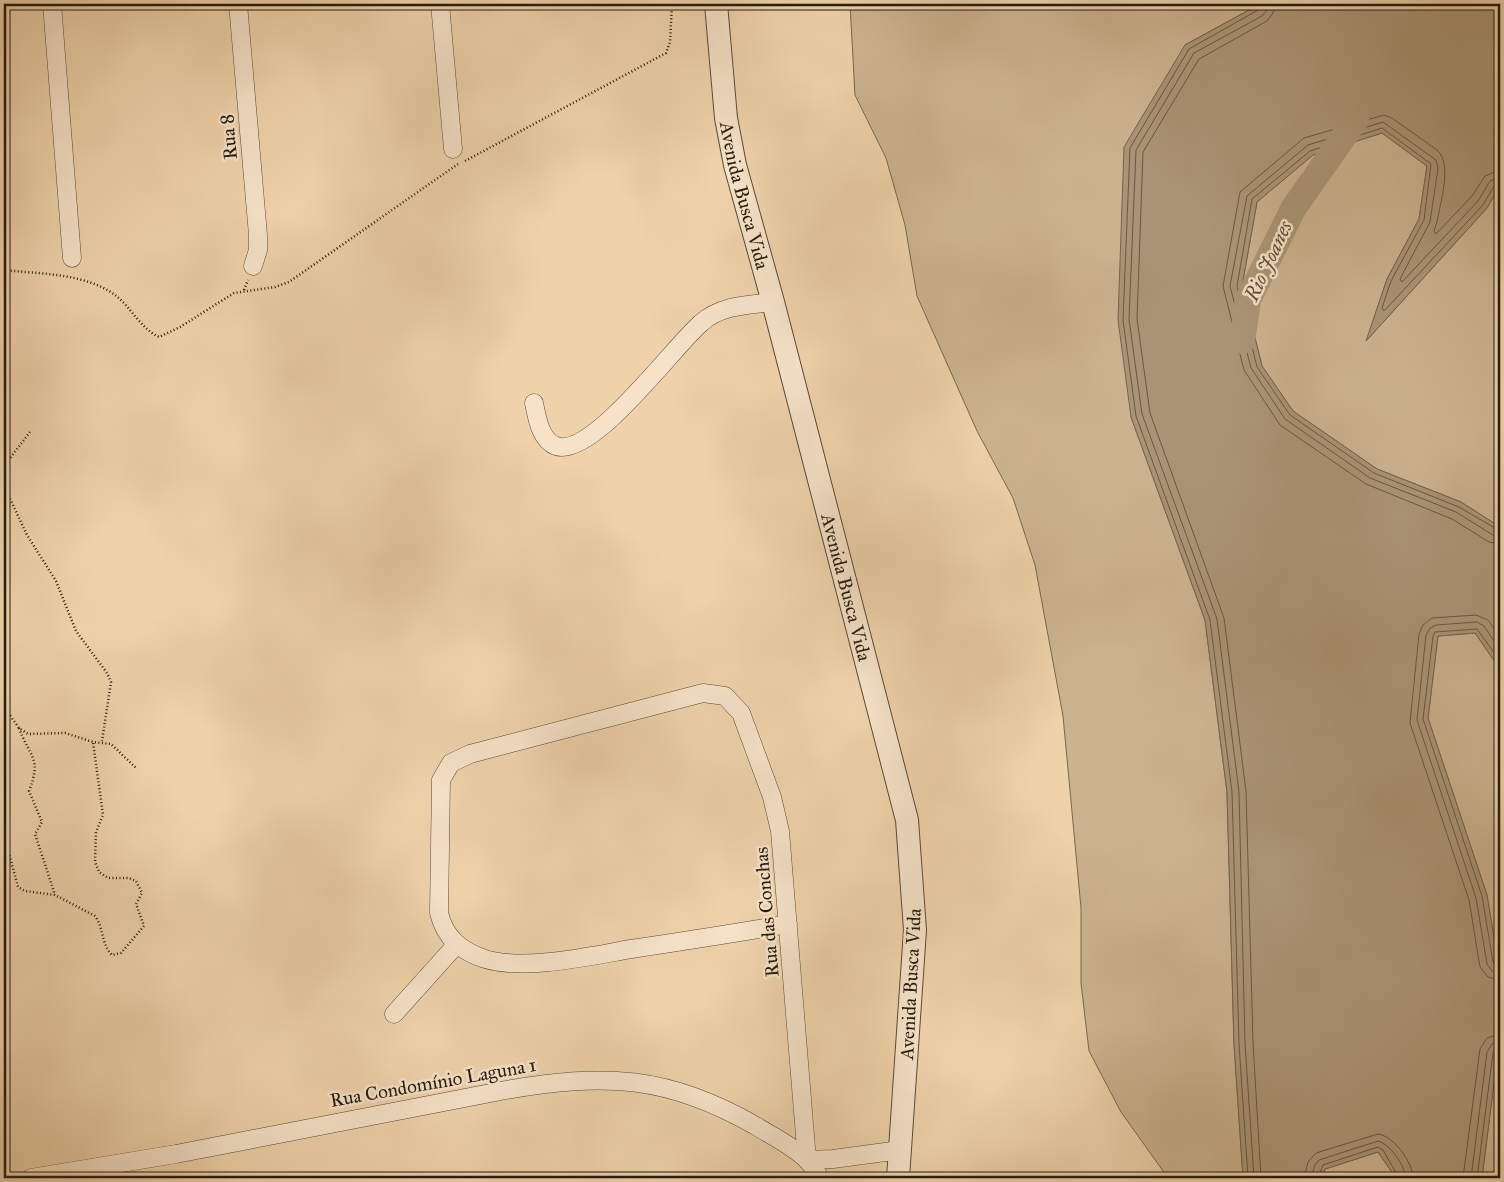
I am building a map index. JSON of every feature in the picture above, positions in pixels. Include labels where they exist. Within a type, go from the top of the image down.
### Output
[{"type":"street","points":[[52,4],[72,258]]},
{"type":"street","name":"Rua 8","points":[[238,4],[258,235],[258,250],[253,266]]},
{"type":"street","points":[[440,4],[453,149]]},
{"type":"street","name":"Avenida Busca Vida","points":[[716,4],[726,118],[735,165],[773,302],[907,820],[915,930],[898,1178]]},
{"type":"street","points":[[534,403],[540,426],[546,438],[555,446],[567,447],[580,441],[604,423],[641,391],[701,322],[719,311],[737,306],[773,302]]},
{"type":"street","name":"Rua das Conchas","points":[[456,945],[447,935],[439,914],[439,794],[441,780],[451,763],[470,754],[702,693],[725,696],[741,712],[772,796],[780,831],[807,1160]]},
{"type":"street","points":[[394,1014],[456,945],[491,960],[543,963],[788,924]]},
{"type":"street","name":"Rua Condomínio Laguna 1","points":[[31,1178],[176,1154],[506,1090],[559,1081],[598,1079],[652,1085],[702,1099],[762,1130],[807,1160],[820,1178]]},
{"type":"street","points":[[807,1160],[852,1157],[900,1150]]},
{"type":"path","points":[[4,270],[93,283],[114,294],[129,307],[152,334],[159,337],[167,335],[234,293],[275,288],[290,282],[456,166],[666,53],[670,42],[672,4]]},
{"type":"path","points":[[4,466],[30,432]]},
{"type":"path","points":[[4,486],[27,535],[56,581],[76,631],[107,673],[111,682],[102,742]]},
{"type":"path","points":[[4,707],[18,728],[26,748],[36,762],[35,778],[29,791],[42,822],[35,834],[55,895]]},
{"type":"path","points":[[18,728],[28,734],[65,733],[93,742],[102,742],[116,748],[136,768]]},
{"type":"path","points":[[4,835],[18,887],[25,891],[55,895],[95,916],[100,922],[106,949],[112,955],[121,953],[144,926],[143,918],[136,904],[142,893],[136,881],[129,878],[108,878],[99,872],[95,862],[96,832],[103,815],[93,742]]},
{"type":"shaded area","points":[[850,4],[1260,4],[1185,45],[1131,417],[1205,620],[1227,792],[1234,1044],[1243,1178],[1168,1178],[1121,1112],[1089,1051],[1081,983],[1081,908],[1063,716],[1035,565],[1013,498],[977,431],[917,296],[905,225],[886,158],[855,95]]},
{"type":"shaded area","points":[[1382,133],[1427,166],[1419,219],[1387,279],[1367,340],[1487,208],[1500,185],[1500,527],[1461,502],[1377,469],[1293,411],[1262,366],[1242,286],[1257,202],[1313,155]]},
{"type":"shaded area","points":[[1475,633],[1500,669],[1500,975],[1487,895],[1428,718],[1438,636]]},
{"type":"shaded area","points":[[1500,1035],[1500,1178],[1482,1178]]},
{"type":"shaded area","points":[[1378,1152],[1396,1178],[1322,1178],[1325,1169]]},
{"type":"water","points":[[1260,4],[1500,4],[1500,185],[1487,208],[1366,341],[1387,279],[1419,219],[1427,166],[1382,133],[1313,155],[1257,202],[1242,286],[1262,366],[1293,411],[1377,469],[1461,502],[1500,527],[1500,669],[1475,633],[1438,636],[1428,718],[1487,895],[1500,975],[1500,1035],[1482,1178],[1396,1178],[1378,1152],[1325,1169],[1322,1178],[1243,1178],[1234,1044],[1227,792],[1205,620],[1131,417],[1118,320],[1124,147],[1185,45]]},
{"type":"waterway","name":"Rio Joanes","points":[[1242,341],[1248,300],[1293,209],[1356,119]]}]
